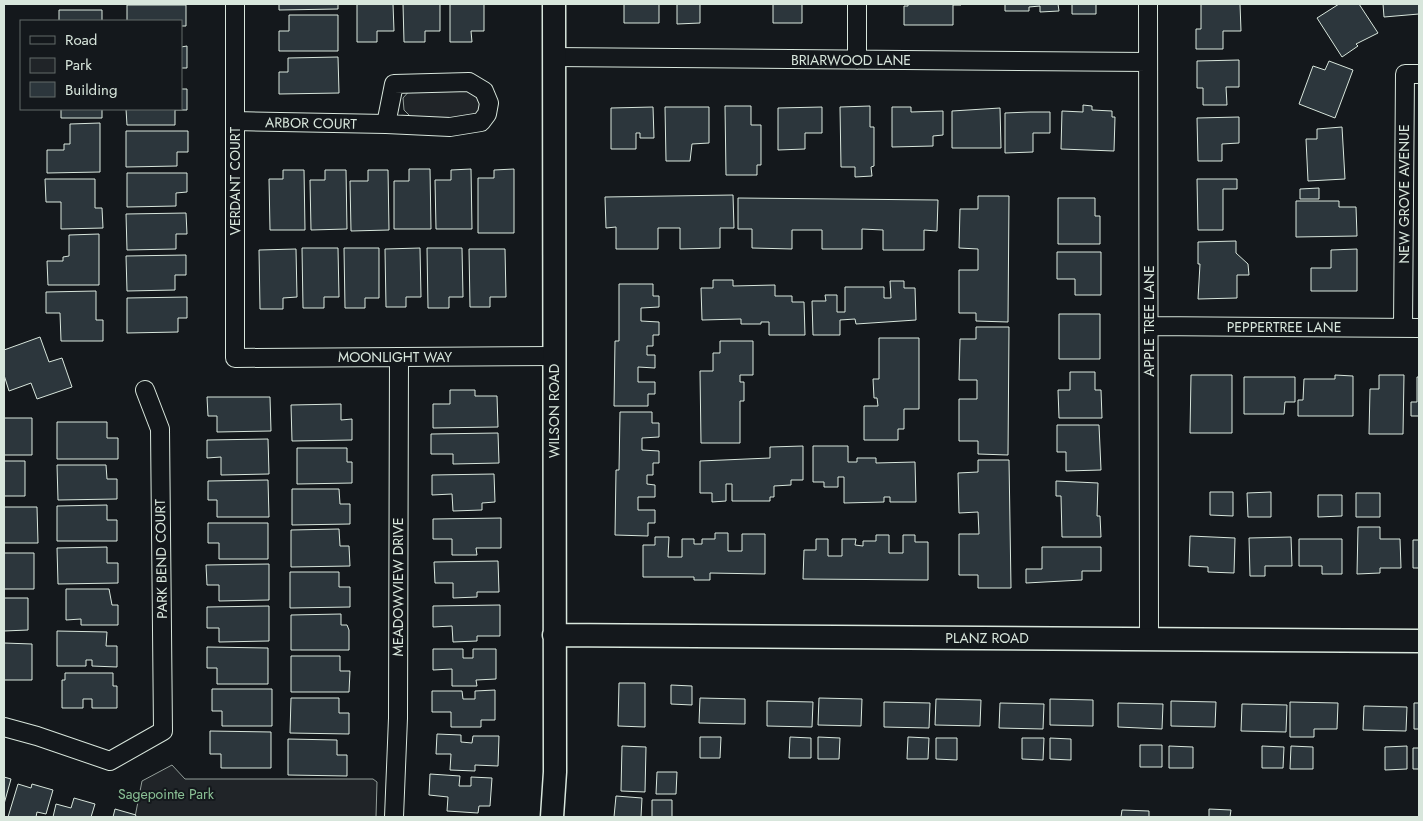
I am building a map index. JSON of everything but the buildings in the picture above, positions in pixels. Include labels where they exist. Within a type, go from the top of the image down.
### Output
[{"type":"street","name":"VERDANT COURT","points":[[235,4],[235,358]]},
{"type":"street","name":"WILSON ROAD","points":[[552,817],[555,772],[554,4]]},
{"type":"street","points":[[856,4],[857,60]]},
{"type":"street","name":"APPLE TREE LANE","points":[[1148,4],[1148,639]]},
{"type":"street","name":"BRIARWOOD LANE","points":[[554,57],[1148,62]]},
{"type":"street","name":"NEW GROVE AVENUE","points":[[1411,328],[1405,74],[1419,74]]},
{"type":"street","name":"ARBOR COURT","points":[[235,121],[450,126],[481,122],[487,114],[489,103],[484,91],[470,82],[394,84],[386,124]]},
{"type":"street","name":"PEPPERTREE LANE","points":[[1148,326],[1411,328]]},
{"type":"street","name":"MOONLIGHT WAY","points":[[235,358],[554,356]]},
{"type":"street","name":"MEADOWVIEW DRIVE","points":[[394,817],[398,718],[399,357]]},
{"type":"street","name":"PARK BEND COURT","points":[[4,727],[37,736],[110,761],[163,731],[160,428],[145,390]]},
{"type":"street","name":"PLANZ ROAD","points":[[554,635],[1419,641]]},
{"type":"green space","points":[[472,87],[487,102],[471,119],[412,118],[404,110],[403,98],[411,89]]},
{"type":"green space","name":"Sagepointe Park","points":[[172,765],[185,779],[373,779],[377,782],[376,817],[135,817],[142,781]]}]
